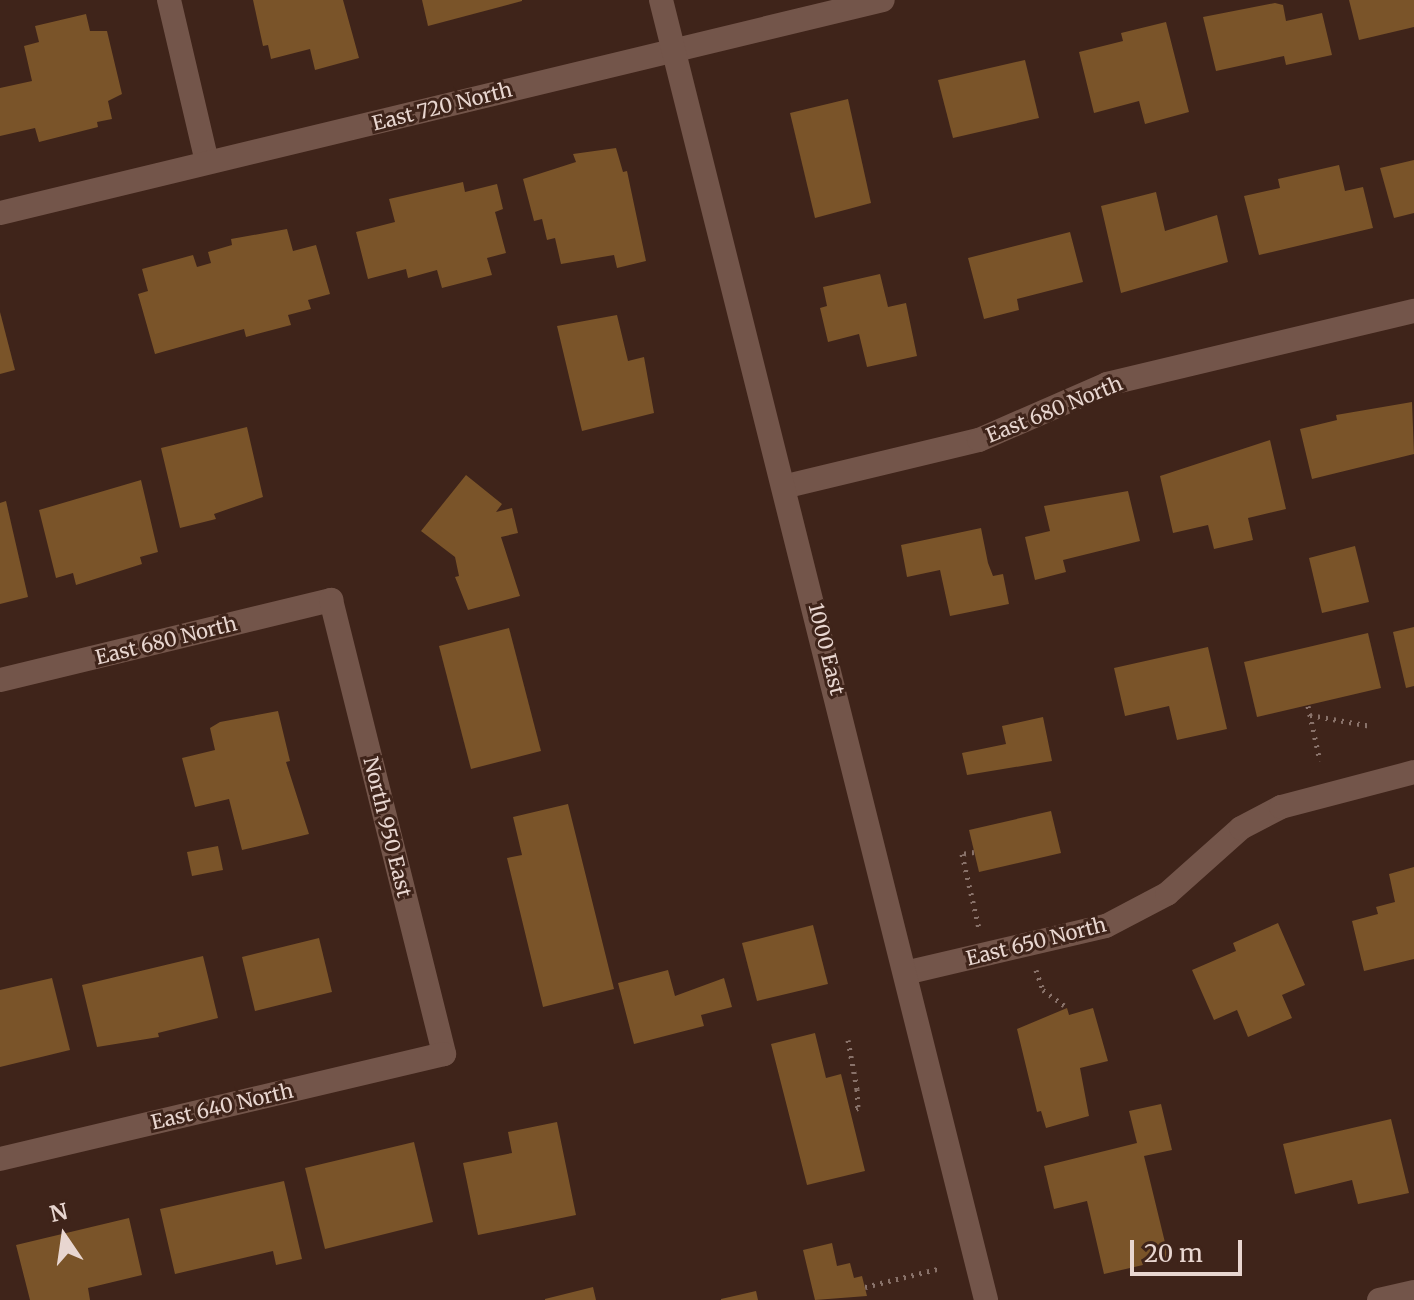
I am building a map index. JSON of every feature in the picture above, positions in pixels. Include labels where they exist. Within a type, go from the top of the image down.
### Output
[{"type":"street","points":[[169,0],[207,162]]},
{"type":"street","name":"1000 East","points":[[661,0],[787,486],[986,1300]]},
{"type":"street","name":"East 720 North","points":[[0,213],[883,0]]},
{"type":"street","name":"East 680 North","points":[[787,486],[979,440],[1107,384],[1414,311]]},
{"type":"street","name":"East 680 North","points":[[0,680],[331,600]]},
{"type":"street","name":"North 950 East","points":[[331,600],[444,1054]]},
{"type":"street","name":"East 650 North","points":[[905,973],[1029,944],[1134,914],[1167,894],[1241,828],[1281,807],[1414,772]]},
{"type":"street","name":"East 640 North","points":[[0,1159],[444,1054]]},
{"type":"street","points":[[1379,1300],[1414,1292]]},
{"type":"path","points":[[1308,706],[1320,761]]},
{"type":"path","points":[[1310,715],[1371,726]]},
{"type":"path","points":[[974,852],[962,854],[986,954]]},
{"type":"path","points":[[1029,944],[1043,990],[1064,1005]]},
{"type":"path","points":[[848,1040],[857,1089],[858,1108],[853,1110]]},
{"type":"path","points":[[865,1287],[941,1268]]},
{"type":"building","points":[[253,0],[343,0],[359,58],[315,70],[310,49],[271,59],[268,45],[263,46]]},
{"type":"building","points":[[422,0],[522,0],[522,1],[428,26]]},
{"type":"building","points":[[1349,0],[1414,0],[1414,27],[1359,40]]},
{"type":"building","points":[[1275,3],[1283,5],[1286,21],[1322,13],[1332,55],[1286,65],[1284,56],[1216,71],[1203,17]]},
{"type":"building","points":[[86,14],[90,31],[107,31],[122,94],[108,101],[112,119],[97,122],[98,127],[39,142],[35,128],[0,136],[0,88],[32,81],[24,46],[39,42],[35,26]]},
{"type":"building","points":[[1166,22],[1189,112],[1145,124],[1139,101],[1094,113],[1079,52],[1123,41],[1121,33]]},
{"type":"building","points":[[1025,60],[1039,118],[953,138],[938,80]]},
{"type":"building","points":[[848,99],[871,203],[815,218],[790,113]]},
{"type":"building","points":[[616,148],[623,172],[627,171],[646,261],[617,268],[614,255],[561,264],[555,238],[547,240],[542,219],[534,221],[523,179],[576,162],[573,154]]},
{"type":"building","points":[[1414,160],[1414,213],[1394,218],[1380,168]]},
{"type":"building","points":[[1339,165],[1345,191],[1363,187],[1373,228],[1259,255],[1244,196],[1280,188],[1278,179]]},
{"type":"building","points":[[463,182],[465,192],[497,184],[503,209],[495,212],[506,253],[487,258],[492,275],[442,288],[437,270],[408,278],[406,269],[368,279],[356,232],[395,222],[389,199]]},
{"type":"building","points":[[1156,192],[1165,231],[1217,215],[1228,262],[1121,293],[1101,206]]},
{"type":"building","points":[[287,229],[293,251],[316,245],[330,294],[308,300],[311,309],[288,315],[291,325],[246,337],[244,329],[155,354],[138,294],[148,291],[142,269],[193,255],[197,267],[211,263],[208,252],[232,245],[231,239]]},
{"type":"building","points":[[1070,232],[1083,282],[1017,299],[1019,310],[984,319],[968,258]]},
{"type":"building","points":[[880,274],[888,307],[906,303],[917,356],[867,367],[859,334],[828,342],[820,308],[827,306],[823,287]]},
{"type":"building","points":[[0,312],[15,370],[0,374]]},
{"type":"building","points":[[617,315],[628,361],[644,357],[654,413],[582,431],[557,326]]},
{"type":"building","points":[[1412,402],[1414,454],[1312,479],[1300,429],[1337,420],[1336,415]]},
{"type":"building","points":[[247,427],[263,497],[214,514],[216,519],[180,528],[161,448]]},
{"type":"building","points":[[1270,440],[1286,509],[1248,518],[1253,540],[1214,549],[1208,525],[1173,533],[1160,476]]},
{"type":"building","points":[[466,475],[502,504],[496,512],[512,508],[518,533],[501,537],[520,596],[468,610],[455,577],[459,576],[455,557],[421,531]]},
{"type":"building","points":[[141,480],[158,552],[140,557],[142,564],[76,585],[73,573],[56,578],[39,510]]},
{"type":"building","points":[[1128,491],[1140,541],[1063,560],[1066,572],[1035,580],[1025,537],[1050,531],[1044,506]]},
{"type":"building","points":[[6,501],[28,597],[0,604],[0,503]]},
{"type":"building","points":[[981,528],[988,563],[993,576],[1003,574],[1009,604],[950,616],[940,570],[907,577],[901,545]]},
{"type":"building","points":[[1355,546],[1369,602],[1322,613],[1309,558]]},
{"type":"building","points":[[1414,627],[1414,686],[1406,688],[1393,632]]},
{"type":"building","points":[[509,628],[541,751],[471,769],[439,646]]},
{"type":"building","points":[[1368,633],[1381,688],[1257,717],[1244,662]]},
{"type":"building","points":[[1208,647],[1227,729],[1177,740],[1169,706],[1125,716],[1114,668]]},
{"type":"building","points":[[278,711],[290,761],[286,762],[309,834],[242,850],[229,799],[195,807],[182,758],[215,750],[210,728],[220,722]]},
{"type":"building","points":[[1043,717],[1052,761],[967,775],[962,753],[1006,744],[1002,726]]},
{"type":"building","points":[[568,804],[614,989],[543,1007],[507,858],[522,855],[513,817]]},
{"type":"building","points":[[1051,811],[1061,853],[979,872],[969,830]]},
{"type":"building","points":[[218,846],[223,870],[192,876],[187,852]]},
{"type":"building","points":[[1414,867],[1414,959],[1364,971],[1352,921],[1378,914],[1376,907],[1395,902],[1389,874]]},
{"type":"building","points":[[1278,923],[1305,985],[1282,995],[1292,1018],[1248,1037],[1237,1010],[1214,1020],[1192,970],[1236,951],[1233,943]]},
{"type":"building","points":[[813,925],[828,984],[757,1001],[742,943]]},
{"type":"building","points":[[319,938],[332,992],[255,1011],[242,957]]},
{"type":"building","points":[[203,956],[218,1018],[158,1033],[159,1037],[97,1047],[82,985]]},
{"type":"building","points":[[668,970],[675,996],[724,978],[732,1007],[701,1015],[704,1026],[634,1044],[618,983]]},
{"type":"building","points":[[52,978],[70,1050],[0,1067],[0,990]]},
{"type":"building","points":[[1067,1008],[1069,1015],[1093,1008],[1108,1061],[1080,1068],[1089,1116],[1046,1128],[1041,1111],[1037,1112],[1017,1029]]},
{"type":"building","points":[[815,1033],[826,1078],[841,1074],[865,1171],[807,1185],[771,1044]]},
{"type":"building","points":[[1161,1104],[1172,1150],[1144,1156],[1169,1259],[1104,1274],[1087,1201],[1054,1209],[1044,1166],[1137,1143],[1129,1111]]},
{"type":"building","points":[[1391,1119],[1409,1193],[1358,1204],[1352,1180],[1295,1194],[1283,1144]]},
{"type":"building","points":[[557,1122],[576,1215],[478,1235],[463,1163],[512,1153],[508,1132]]},
{"type":"building","points":[[414,1142],[433,1222],[325,1249],[305,1168]]},
{"type":"building","points":[[284,1181],[302,1259],[276,1265],[273,1251],[175,1274],[160,1209]]},
{"type":"building","points":[[129,1218],[142,1275],[88,1288],[90,1300],[30,1300],[16,1245]]},
{"type":"building","points":[[832,1243],[837,1266],[850,1263],[854,1278],[862,1276],[867,1296],[815,1300],[803,1250]]},
{"type":"building","points":[[593,1287],[596,1300],[545,1300],[545,1299]]},
{"type":"building","points":[[756,1291],[758,1300],[721,1300],[721,1299]]}]
